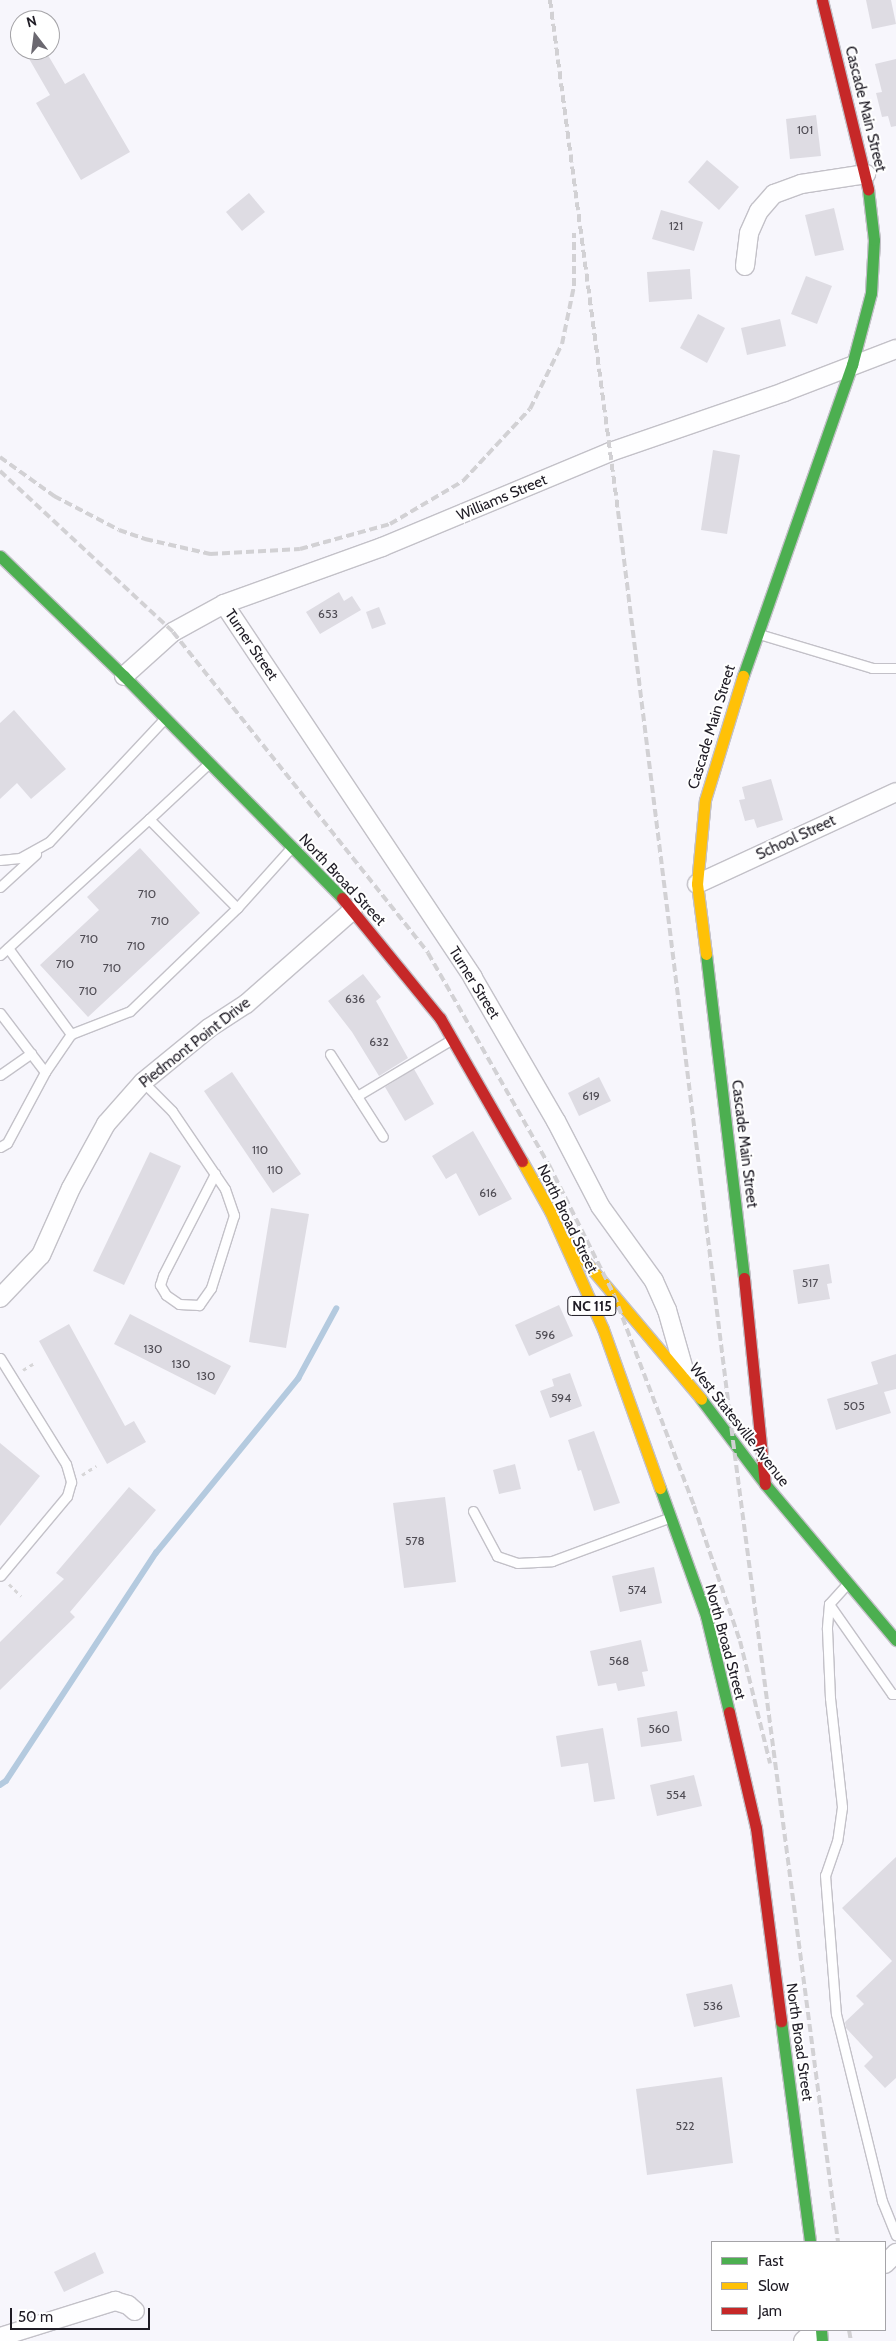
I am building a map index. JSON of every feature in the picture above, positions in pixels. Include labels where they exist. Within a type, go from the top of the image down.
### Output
[{"type":"street","name":"Cascade Main Street","points":[[765,1484],[740,1234],[696,884],[705,800],[729,718],[852,365],[871,284],[874,240],[866,174],[822,0]]},
{"type":"street","points":[[745,266],[749,233],[759,211],[774,194],[801,184],[866,174]]},
{"type":"street","name":"Williams Street","points":[[124,676],[173,632],[224,604],[382,548],[610,452],[784,392],[896,349]]},
{"type":"street","name":"North Broad Street","points":[[0,556],[124,676],[353,910],[440,1018],[550,1211],[603,1330],[706,1616],[756,1828],[810,2241]]},
{"type":"street","name":"Turner Street","points":[[224,604],[473,978],[556,1121],[600,1206],[654,1281],[667,1310],[687,1381]]},
{"type":"street","name":"School Street","points":[[696,884],[896,792]]},
{"type":"street","name":"Piedmont Point Drive","points":[[0,1298],[41,1255],[71,1188],[106,1124],[143,1082],[209,1028],[246,1004],[353,910]]},
{"type":"street","name":"West Statesville Avenue","points":[[558,1229],[687,1381],[765,1484],[896,1640]]},
{"type":"street","points":[[886,2263],[896,2253]]},
{"type":"street","points":[[0,2336],[115,2301],[128,2305],[135,2311]]},
{"type":"street","points":[[803,2341],[814,2331]]},
{"type":"lane","points":[[758,634],[872,668],[896,668]]},
{"type":"lane","points":[[0,887],[49,842],[165,718]]},
{"type":"lane","points":[[0,955],[209,763]]},
{"type":"lane","points":[[149,819],[237,908]]},
{"type":"lane","points":[[0,860],[20,858],[49,842]]},
{"type":"lane","points":[[0,1147],[7,1143],[45,1072],[71,1034],[130,1011],[237,908],[292,847]]},
{"type":"lane","points":[[8,948],[71,1034]]},
{"type":"lane","points":[[0,1012],[45,1072]]},
{"type":"lane","points":[[356,1096],[452,1039]]},
{"type":"lane","points":[[0,1075],[31,1053]]},
{"type":"lane","points":[[330,1054],[383,1137]]},
{"type":"lane","points":[[143,1082],[172,1111],[215,1174],[232,1202],[234,1215],[211,1288],[199,1305],[179,1304],[166,1295],[160,1286],[163,1275],[215,1174]]},
{"type":"lane","points":[[0,1358],[66,1464],[71,1482],[67,1496],[0,1576]]},
{"type":"lane","points":[[472,1511],[497,1556],[517,1564],[552,1561],[670,1517]]},
{"type":"lane","points":[[848,1583],[829,1604],[827,1629],[830,1698],[842,1808],[837,1841],[825,1875],[836,2014],[882,2201],[896,2235]]},
{"type":"lane","points":[[829,1604],[892,1694],[896,1694]]},
{"type":"building","points":[[866,0],[891,0],[896,24],[872,29]]},
{"type":"building","points":[[896,59],[896,126],[891,127],[888,116],[882,117],[876,93],[882,92],[875,64]]},
{"type":"building","points":[[30,60],[51,60],[65,84],[84,73],[130,152],[81,180],[36,103],[50,95]]},
{"type":"building","points":[[816,115],[821,156],[790,159],[786,119]]},
{"type":"building","points":[[707,160],[739,187],[719,210],[688,182]]},
{"type":"building","points":[[249,193],[265,212],[242,231],[226,212]]},
{"type":"building","points":[[834,208],[844,250],[815,256],[805,215]]},
{"type":"building","points":[[661,210],[703,222],[694,251],[652,239]]},
{"type":"building","points":[[690,269],[692,299],[649,302],[647,272]]},
{"type":"building","points":[[806,276],[832,286],[817,324],[791,314]]},
{"type":"building","points":[[698,314],[725,328],[707,363],[680,348]]},
{"type":"building","points":[[780,319],[786,346],[747,355],[741,328]]},
{"type":"building","points":[[713,450],[740,455],[727,534],[701,530]]},
{"type":"building","points":[[339,592],[344,601],[352,596],[361,610],[320,634],[306,612]]},
{"type":"building","points":[[379,607],[386,624],[372,629],[366,612]]},
{"type":"building","points":[[14,710],[66,769],[31,799],[17,783],[0,799],[0,723]]},
{"type":"building","points":[[771,779],[783,820],[757,828],[754,819],[745,821],[739,800],[745,799],[742,787]]},
{"type":"building","points":[[140,848],[200,913],[88,1017],[40,965],[99,910],[87,897]]},
{"type":"building","points":[[363,974],[381,997],[376,1001],[408,1058],[379,1076],[352,1032],[328,1001]]},
{"type":"building","points":[[414,1069],[434,1104],[405,1121],[385,1087]]},
{"type":"building","points":[[232,1072],[301,1174],[273,1193],[204,1091]]},
{"type":"building","points":[[599,1077],[611,1101],[579,1116],[568,1093]]},
{"type":"building","points":[[473,1131],[512,1199],[479,1216],[456,1173],[446,1179],[432,1156]]},
{"type":"building","points":[[150,1152],[181,1166],[124,1285],[93,1271]]},
{"type":"building","points":[[271,1208],[309,1214],[286,1348],[249,1342]]},
{"type":"building","points":[[829,1264],[832,1283],[827,1284],[830,1299],[798,1304],[793,1270]]},
{"type":"building","points":[[559,1305],[573,1336],[529,1356],[515,1325]]},
{"type":"building","points":[[130,1314],[231,1366],[215,1395],[114,1344]]},
{"type":"building","points":[[69,1324],[125,1426],[134,1421],[146,1442],[107,1464],[39,1341]]},
{"type":"building","points":[[896,1354],[896,1389],[884,1392],[891,1413],[836,1430],[827,1399],[878,1384],[871,1362]]},
{"type":"building","points":[[570,1373],[582,1406],[550,1418],[540,1391],[554,1386],[552,1379]]},
{"type":"building","points":[[594,1431],[620,1503],[594,1511],[581,1470],[578,1471],[568,1440]]},
{"type":"building","points":[[0,1443],[40,1476],[0,1526]]},
{"type":"building","points":[[515,1464],[521,1489],[499,1494],[493,1470]]},
{"type":"building","points":[[129,1487],[156,1510],[70,1612],[75,1617],[0,1690],[0,1642],[64,1579],[56,1573]]},
{"type":"building","points":[[445,1497],[456,1582],[404,1588],[393,1503]]},
{"type":"building","points":[[654,1567],[662,1603],[620,1612],[612,1576]]},
{"type":"building","points":[[641,1640],[648,1671],[642,1672],[645,1686],[618,1691],[616,1683],[598,1686],[590,1651]]},
{"type":"building","points":[[677,1711],[682,1741],[641,1747],[637,1718]]},
{"type":"building","points":[[603,1728],[615,1799],[594,1802],[588,1763],[561,1767],[556,1736]]},
{"type":"building","points":[[694,1775],[702,1806],[657,1816],[650,1785]]},
{"type":"building","points":[[896,1857],[896,2078],[885,2088],[864,2066],[873,2057],[846,2028],[845,2022],[864,2004],[856,1996],[892,1961],[842,1908]]},
{"type":"building","points":[[732,1984],[740,2017],[694,2027],[686,1994]]},
{"type":"building","points":[[722,2077],[733,2163],[647,2175],[636,2089]]},
{"type":"building","points":[[95,2252],[104,2273],[64,2292],[54,2272]]},
{"type":"waterway","points":[[0,1785],[6,1781],[156,1553],[298,1379],[336,1309]]},
{"type":"railway","points":[[550,0],[618,511],[733,1441],[838,2241]]},
{"type":"railway","points":[[0,457],[54,496],[119,530],[145,539],[210,554],[300,549],[390,524],[463,481],[530,409],[562,344],[574,286],[574,233]]},
{"type":"railway","points":[[0,471],[173,632],[428,953],[549,1165],[614,1295],[694,1506],[740,1641],[770,1763]]},
{"type":"railway","points":[[849,2331],[851,2341]]},
{"type":"traffic: fast","points":[[743,676],[852,365],[871,293],[874,240],[868,189]]},
{"type":"traffic: fast","points":[[0,556],[124,676],[342,898]]},
{"type":"traffic: fast","points":[[706,954],[744,1278]]},
{"type":"traffic: fast","points":[[701,1399],[765,1484],[896,1640]]},
{"type":"traffic: fast","points":[[660,1488],[706,1616],[729,1712]]},
{"type":"traffic: fast","points":[[781,2021],[810,2241]]},
{"type":"traffic: fast","points":[[821,2331],[822,2341]]},
{"type":"traffic: slow","points":[[706,954],[697,884],[705,800],[743,676]]},
{"type":"traffic: slow","points":[[522,1161],[550,1211],[603,1329],[660,1488]]},
{"type":"traffic: slow","points":[[569,1242],[701,1399]]},
{"type":"traffic: jam","points":[[822,0],[868,189]]},
{"type":"traffic: jam","points":[[342,898],[440,1018],[522,1161]]},
{"type":"traffic: jam","points":[[744,1278],[765,1484]]},
{"type":"traffic: jam","points":[[729,1712],[756,1828],[781,2021]]}]
